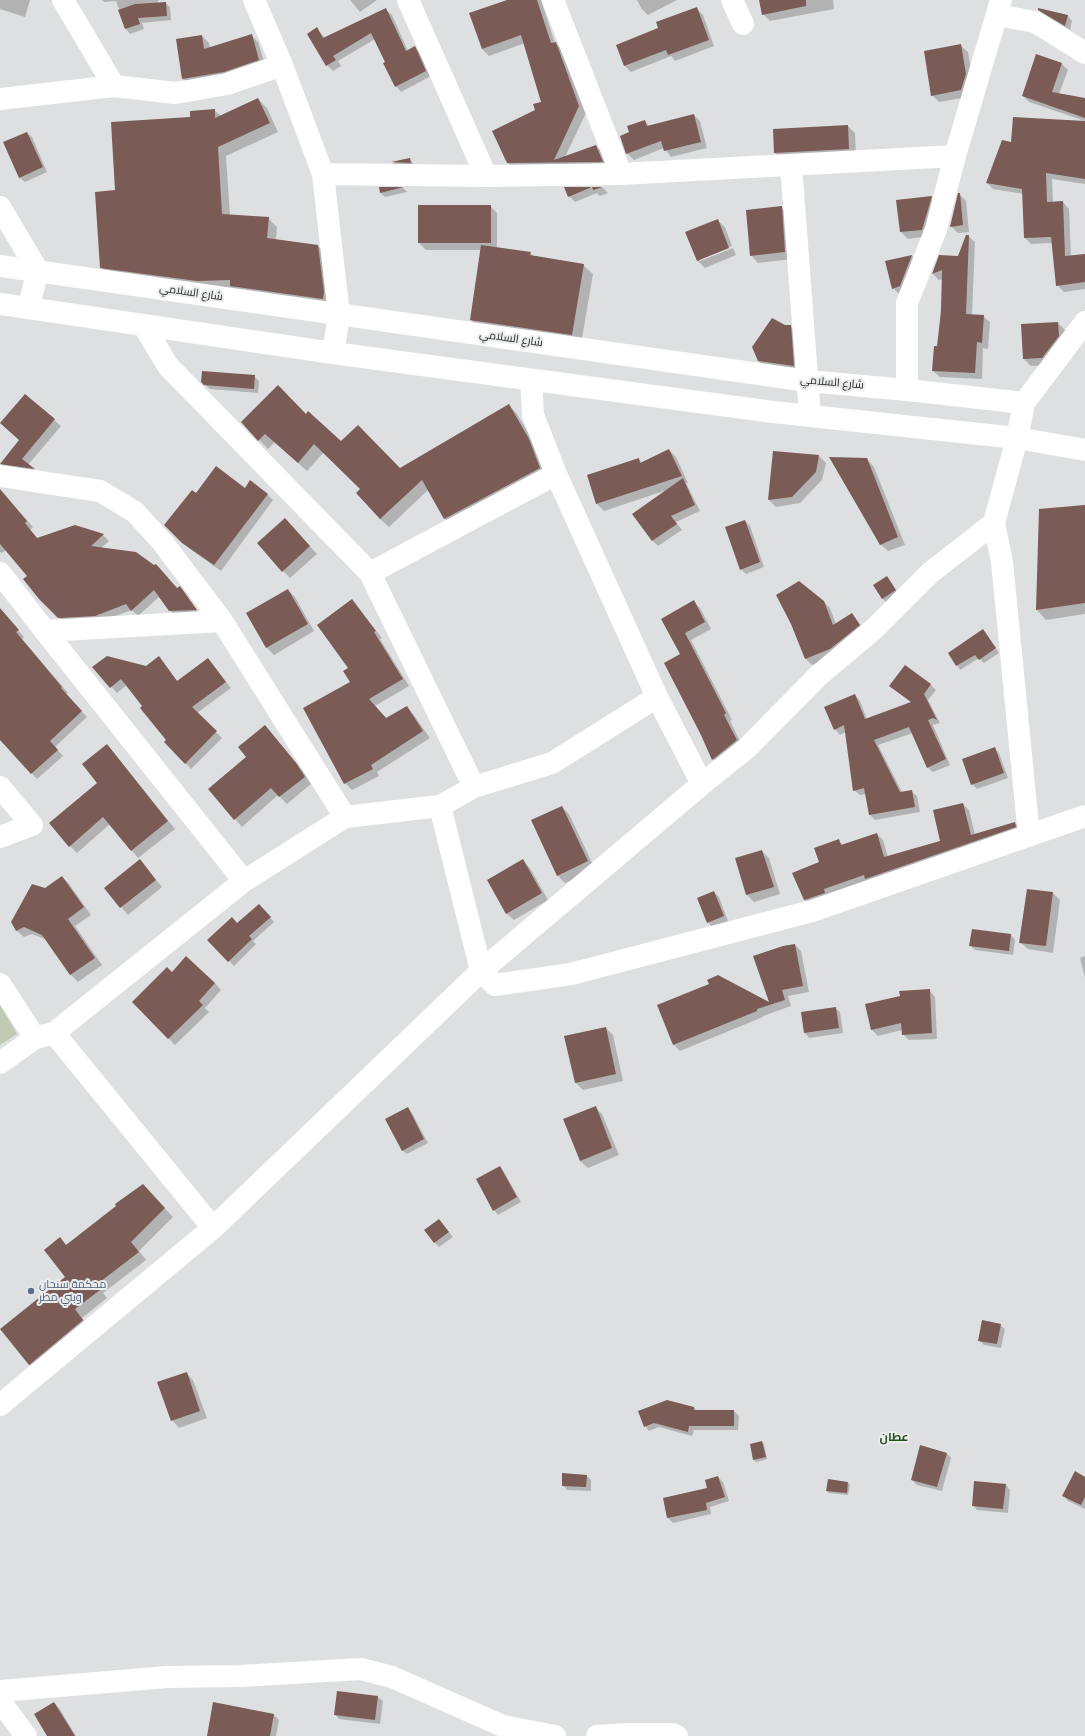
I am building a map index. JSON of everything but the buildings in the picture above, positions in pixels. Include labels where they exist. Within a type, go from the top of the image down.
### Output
[{"type":"street","points":[[63,0],[114,86]]},
{"type":"street","points":[[254,0],[282,65],[323,174],[339,315],[333,353]]},
{"type":"street","points":[[408,0],[486,176]]},
{"type":"street","points":[[553,0],[621,174]]},
{"type":"street","points":[[732,0],[743,24]]},
{"type":"street","points":[[907,390],[907,303],[936,229],[955,156],[999,8],[1035,22],[1085,53]]},
{"type":"street","points":[[0,99],[114,86],[176,93],[227,84],[282,65]]},
{"type":"street","points":[[323,174],[486,176],[621,174],[955,156]]},
{"type":"street","points":[[791,165],[810,416]]},
{"type":"street","points":[[0,207],[38,271],[28,308]]},
{"type":"street","name":"شارع السلامي","points":[[0,266],[808,381],[1024,403]]},
{"type":"street","points":[[0,304],[144,326],[531,380],[810,416],[1017,438],[1085,450]]},
{"type":"street","points":[[1029,836],[1002,562],[994,523],[1017,438],[1024,403],[1085,322]]},
{"type":"street","points":[[144,326],[168,366],[370,573],[474,787]]},
{"type":"street","points":[[531,380],[532,415],[556,474],[658,697],[702,784]]},
{"type":"street","points":[[370,573],[556,474]]},
{"type":"street","points":[[0,476],[100,491],[135,512],[164,544],[222,621],[345,817]]},
{"type":"street","points":[[0,1405],[213,1228],[481,970],[747,748],[818,676],[875,628],[930,573],[994,523]]},
{"type":"street","points":[[0,573],[44,631],[244,881]]},
{"type":"street","points":[[44,631],[222,621]]},
{"type":"street","points":[[0,1063],[45,1036],[244,881],[345,817],[440,806],[474,787],[552,763],[658,697]]},
{"type":"street","points":[[0,787],[32,825],[0,837]]},
{"type":"street","points":[[440,806],[481,970],[495,985],[571,974],[812,911],[1085,816]]},
{"type":"street","points":[[0,984],[213,1228]]},
{"type":"street","points":[[0,1691],[167,1676],[240,1676],[361,1669],[392,1676],[502,1726],[555,1736]]},
{"type":"street","points":[[0,1701],[26,1736]]},
{"type":"street","points":[[598,1736],[627,1734],[672,1734],[677,1736]]},
{"type":"green space","points":[[0,1005],[17,1034],[0,1045]]},
{"type":"place","name":"محكمة سنحان وبني مطر","points":[[31,1291]]},
{"type":"district","name":"عطان","points":[[894,1438]]}]
